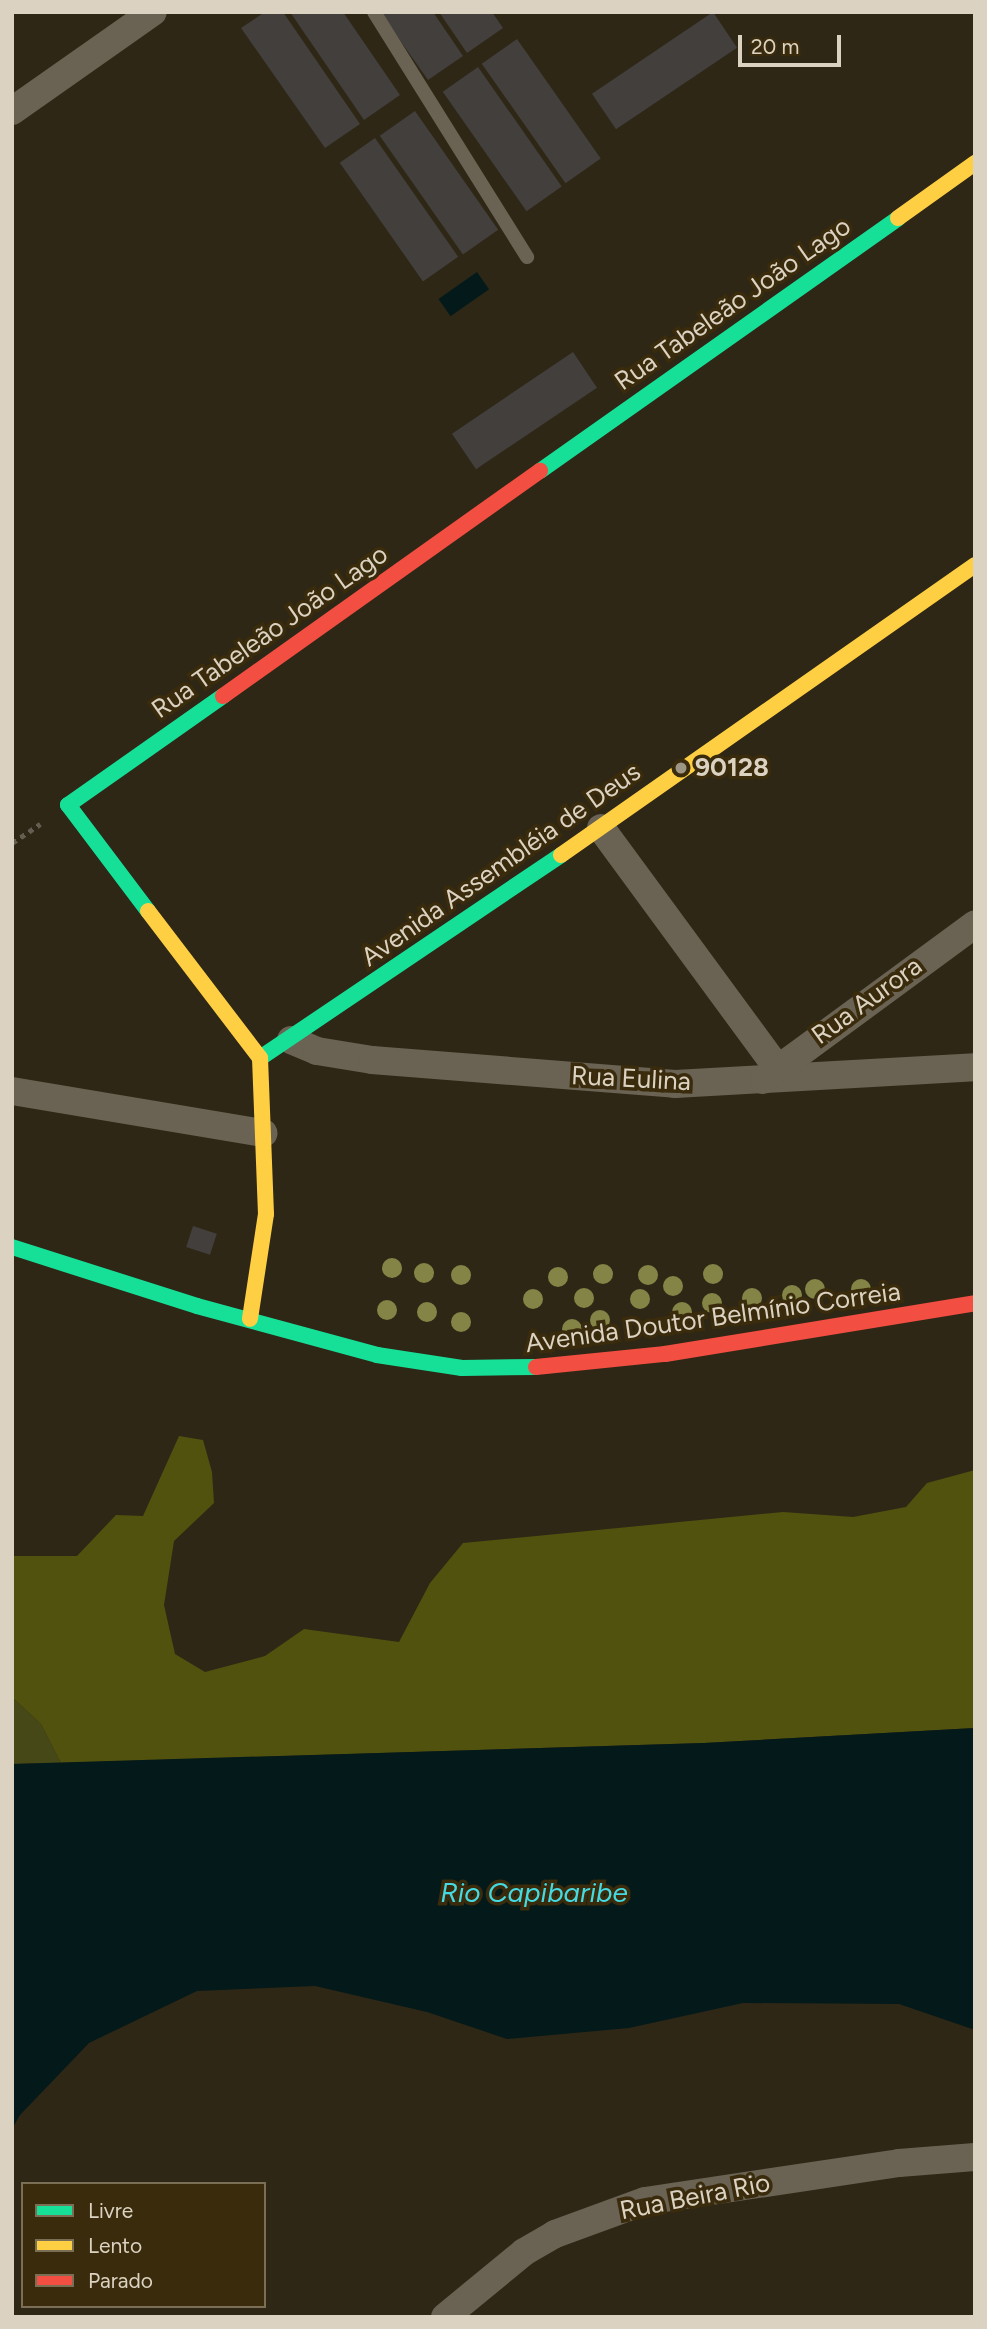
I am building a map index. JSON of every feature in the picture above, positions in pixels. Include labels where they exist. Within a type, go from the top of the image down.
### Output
[{"type":"street","points":[[12,111],[153,12]]},
{"type":"street","name":"Rua Tabeleão João Lago","points":[[260,1058],[68,805],[975,163]]},
{"type":"street","name":"Avenida Assembléia de Deus","points":[[260,1058],[291,1040],[601,828],[975,565]]},
{"type":"street","points":[[601,828],[769,1074]]},
{"type":"street","name":"Rua Aurora","points":[[769,1074],[975,924]]},
{"type":"street","name":"Rua Eulina","points":[[291,1040],[317,1051],[372,1060],[675,1084],[769,1074],[975,1067]]},
{"type":"street","points":[[250,1319],[265,1228],[260,1058]]},
{"type":"street","points":[[12,1091],[264,1133]]},
{"type":"street","name":"Avenida Doutor Belmínio Correia","points":[[12,1247],[250,1319],[421,1364],[511,1370],[666,1354],[975,1303]]},
{"type":"street","name":"Rua Beira Rio","points":[[445,2317],[524,2252],[555,2234],[645,2202],[899,2163],[975,2157]]},
{"type":"lane","points":[[374,12],[527,257]]},
{"type":"shaded area","points":[[179,1436],[203,1440],[212,1472],[214,1503],[174,1541],[164,1605],[175,1654],[205,1672],[265,1656],[304,1629],[399,1642],[430,1583],[463,1543],[783,1512],[853,1517],[906,1507],[927,1483],[975,1470],[975,1728],[704,1743],[61,1763],[41,1724],[12,1697],[12,1556],[77,1556],[116,1515],[143,1516]]},
{"type":"shaded area","points":[[12,1697],[41,1724],[61,1763],[12,1764]]},
{"type":"water","points":[[477,272],[489,289],[451,316],[438,299]]},
{"type":"water","name":"Rio Capibaribe","points":[[975,1728],[975,2030],[899,2004],[743,2003],[629,2028],[507,2039],[427,2012],[315,1986],[197,1991],[89,2043],[20,2115],[12,2129],[12,1764],[704,1743]]},
{"type":"building","points":[[265,12],[283,12],[360,124],[325,148],[241,28]]},
{"type":"building","points":[[290,12],[343,12],[400,95],[364,120]]},
{"type":"building","points":[[380,12],[433,12],[463,56],[428,80]]},
{"type":"building","points":[[439,12],[492,12],[503,28],[467,53]]},
{"type":"building","points":[[713,12],[737,48],[616,129],[592,94]]},
{"type":"building","points":[[517,39],[601,159],[566,183],[482,64]]},
{"type":"building","points":[[478,67],[562,187],[527,211],[443,92]]},
{"type":"building","points":[[415,111],[498,230],[463,254],[380,136]]},
{"type":"building","points":[[375,138],[458,257],[423,281],[340,163]]},
{"type":"building","points":[[573,352],[597,388],[476,469],[452,434]]},
{"type":"building","points":[[193,1226],[217,1234],[210,1255],[186,1247]]},
{"type":"traffic: fast","points":[[540,471],[898,218]]},
{"type":"traffic: fast","points":[[148,911],[68,805],[223,696]]},
{"type":"traffic: fast","points":[[260,1058],[561,855]]},
{"type":"traffic: fast","points":[[12,1247],[197,1306],[377,1355],[462,1368],[536,1367]]},
{"type":"traffic: slow","points":[[898,218],[975,163]]},
{"type":"traffic: slow","points":[[561,855],[975,565]]},
{"type":"traffic: slow","points":[[148,911],[260,1058],[266,1214],[250,1319]]},
{"type":"traffic: jam","points":[[223,696],[540,471]]},
{"type":"traffic: jam","points":[[536,1367],[665,1354],[975,1303]]},
{"type":"place","name":"90128","points":[[681,768]]}]
